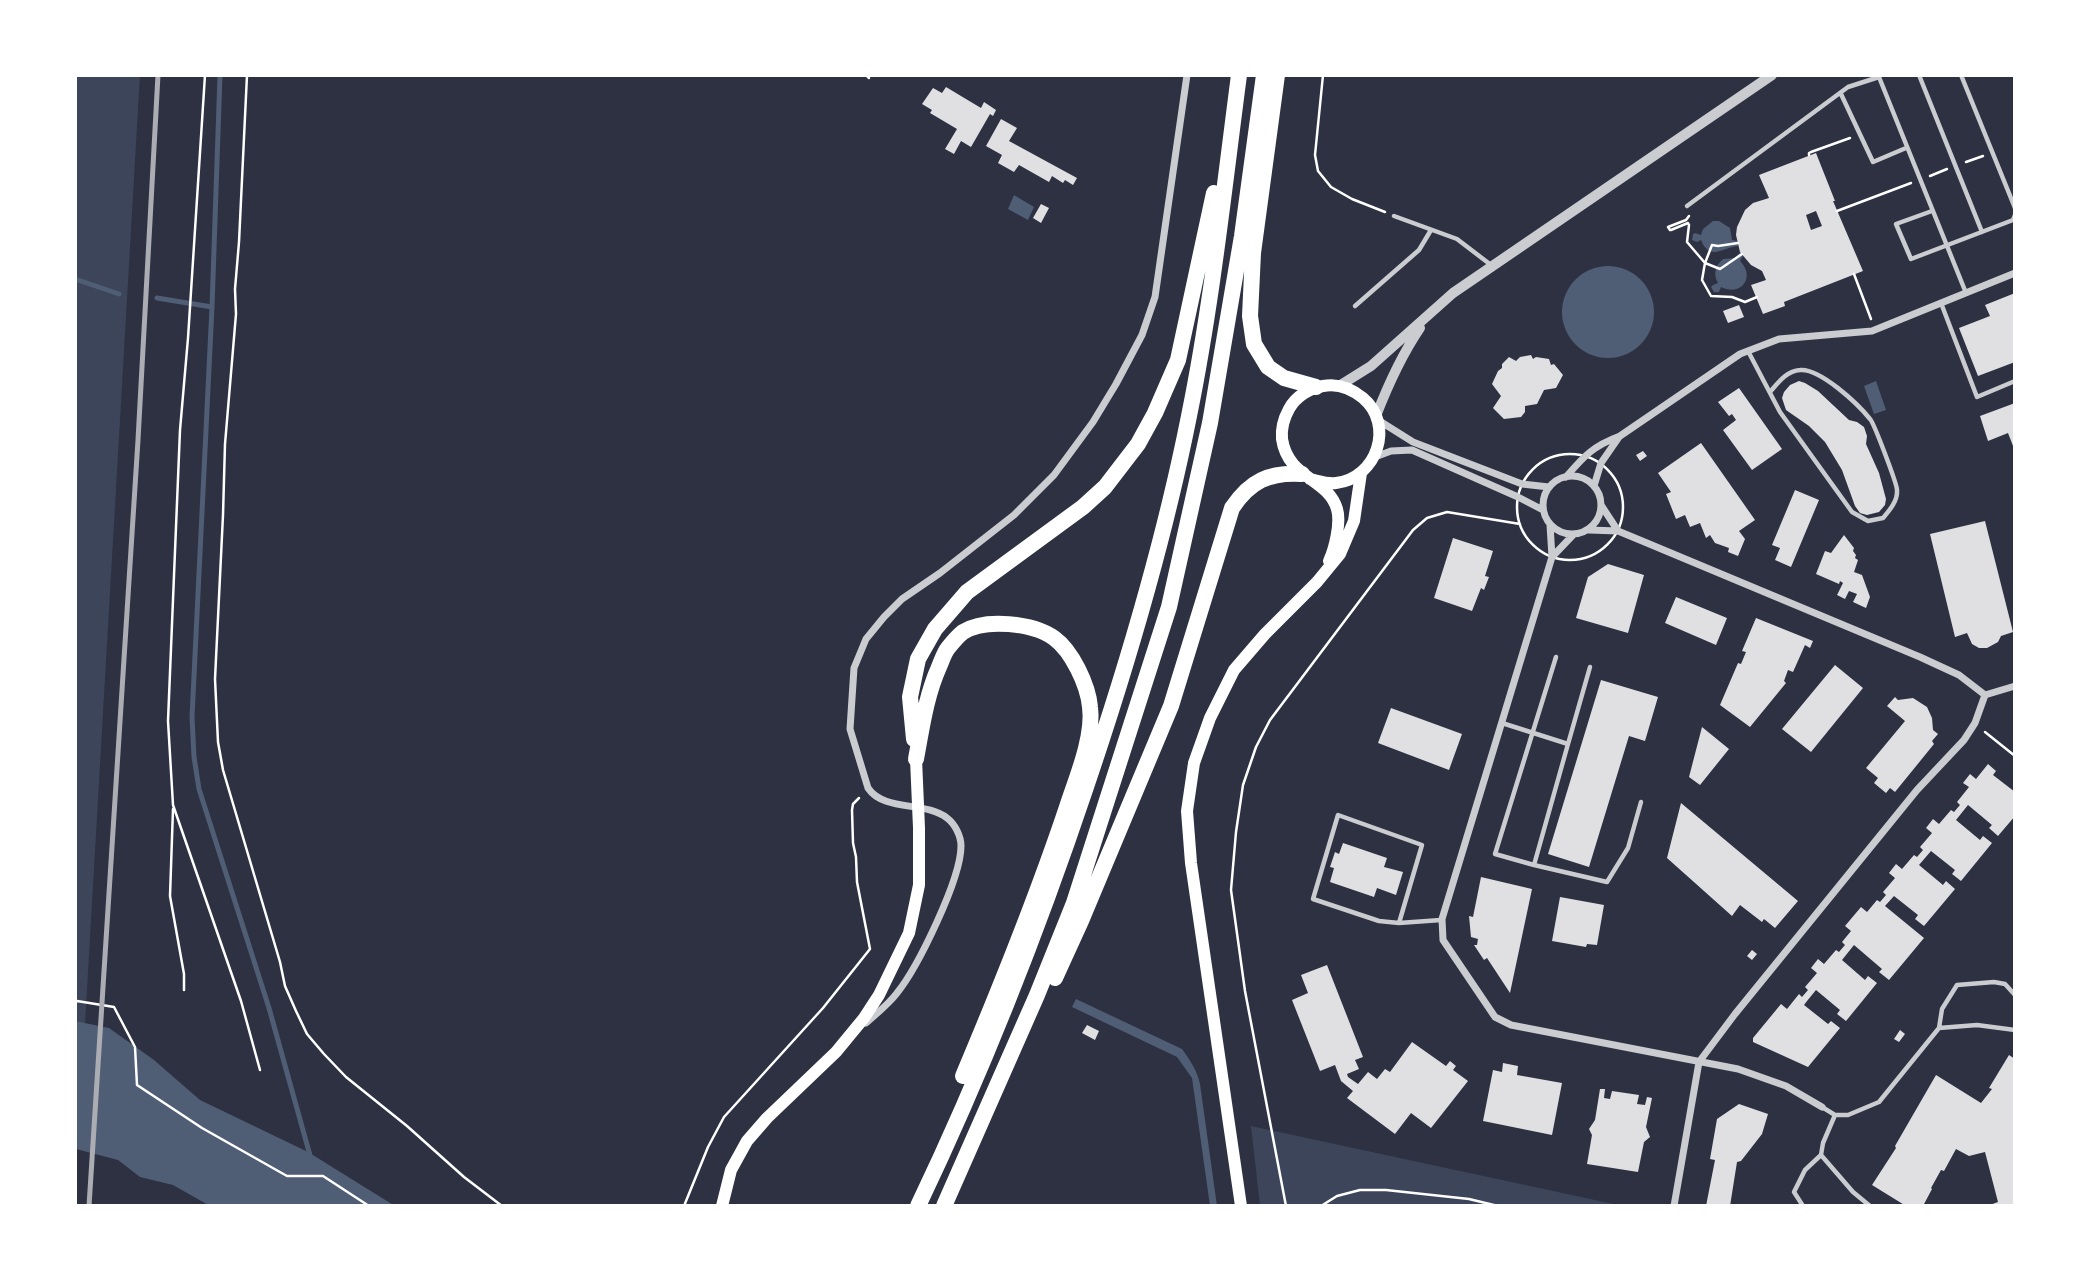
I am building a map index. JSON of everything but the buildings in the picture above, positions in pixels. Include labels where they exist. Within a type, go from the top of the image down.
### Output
[{"type":"highway","points":[[916,759],[910,697],[918,659],[935,629],[967,592],[1083,508],[1105,487],[1138,444],[1155,413],[1178,360],[1238,75]]},
{"type":"highway","points":[[918,1206],[1008,1000],[1063,856],[1144,603],[1189,418],[1211,297],[1238,75]]},
{"type":"highway","points":[[944,1206],[1037,995],[1074,902],[1169,607],[1212,410],[1242,236],[1264,75]]},
{"type":"highway","points":[[1277,75],[1253,253],[1250,316],[1254,344],[1268,367],[1284,378],[1316,387]]},
{"type":"highway","points":[[965,1159],[1024,1044],[1081,921],[1171,706],[1232,508],[1250,486],[1264,478],[1289,473],[1306,476]]},
{"type":"highway","points":[[908,1206],[998,993],[1046,870],[1075,782],[1090,730],[1090,707],[1083,680],[1073,659],[1054,638],[1026,625],[993,623],[963,632],[947,649],[930,688],[916,759]]},
{"type":"main road","points":[[1306,476],[1323,483],[1349,480],[1361,473],[1374,457],[1379,446],[1377,418],[1368,402],[1355,391],[1339,386],[1316,387],[1302,394],[1291,405],[1284,418],[1284,449],[1291,463],[1306,476],[1326,491],[1337,509],[1338,532],[1331,557],[1317,582]]},
{"type":"main road","points":[[1241,1206],[1191,863],[1186,811],[1194,763],[1210,718],[1234,670],[1340,554],[1354,521],[1361,473]]},
{"type":"main road","points":[[722,1206],[731,1170],[747,1141],[767,1118],[836,1052],[864,1018],[909,933],[919,885],[916,759]]},
{"type":"street","points":[[836,1052],[897,994],[925,948],[952,885],[961,845],[956,827],[938,813],[889,801],[868,788],[850,729],[854,668],[866,639],[902,599],[1014,516],[1054,475],[1099,413],[1116,384],[1142,335],[1155,297],[1187,75]]},
{"type":"street","points":[[1339,386],[1371,366],[1453,293],[1772,75]]},
{"type":"street","points":[[1566,477],[1585,455],[1600,444],[1620,436],[1740,354],[1779,339],[1872,331],[2015,273]]},
{"type":"street","points":[[1432,311],[1407,347],[1389,383],[1377,418],[1413,442],[1522,484],[1549,487]]},
{"type":"street","points":[[1594,486],[1601,463],[1620,436]]},
{"type":"street","points":[[1374,457],[1391,451],[1412,450],[1518,496],[1543,510]]},
{"type":"street","points":[[1589,530],[1600,514],[1599,494],[1594,486],[1581,477],[1556,480],[1545,494],[1543,510],[1550,525],[1552,557],[1442,919],[1443,940],[1495,1017],[1511,1025],[1738,1069],[1786,1086],[1822,1107]]},
{"type":"street","points":[[1601,504],[1618,531]]},
{"type":"street","points":[[1550,525],[1564,534],[1573,535],[1589,530],[1618,531],[1920,657],[1959,676],[1985,695]]},
{"type":"street","points":[[1552,557],[1573,535]]},
{"type":"street","points":[[1985,695],[2015,686]]},
{"type":"street","points":[[1674,1206],[1699,1062],[1917,790],[1964,740],[1975,723],[1985,695]]},
{"type":"lane","points":[[1919,75],[1982,232]]},
{"type":"lane","points":[[1961,75],[2015,208]]},
{"type":"lane","points":[[1687,206],[1849,88],[1881,76],[1906,148],[1966,294]]},
{"type":"lane","points":[[1841,94],[1872,162],[1906,148]]},
{"type":"lane","points":[[1932,211],[1896,224],[1911,259],[2013,220],[2015,215]]},
{"type":"lane","points":[[1394,216],[1457,239],[1491,266]]},
{"type":"lane","points":[[1354,306],[1419,250],[1431,230]]},
{"type":"lane","points":[[1941,303],[1978,397],[2015,381]]},
{"type":"lane","points":[[1748,351],[1780,412],[1852,512],[1868,520],[1882,518],[1893,506],[1898,491],[1872,421],[1846,395],[1815,373],[1800,370],[1783,377],[1770,392]]},
{"type":"lane","points":[[1556,657],[1495,854],[1607,882],[1628,848],[1641,802]]},
{"type":"lane","points":[[1534,865],[1590,667]]},
{"type":"lane","points":[[1502,723],[1568,744]]},
{"type":"lane","points":[[1399,923],[1422,845],[1338,815],[1313,899],[1379,921],[1399,923],[1442,919]]},
{"type":"lane","points":[[1822,1107],[1835,1115],[1848,1115],[1878,1102],[1939,1028],[1942,1009],[1957,985],[1994,982],[2005,984],[2015,995]]},
{"type":"lane","points":[[1939,1028],[1977,1024],[2015,1030]]},
{"type":"lane","points":[[1803,1206],[1794,1192],[1805,1170],[1821,1155],[1835,1115]]},
{"type":"lane","points":[[1821,1155],[1853,1192],[1870,1206]]},
{"type":"path","points":[[184,990],[184,974],[170,895],[173,806],[167,722],[177,484],[205,75]]},
{"type":"path","points":[[247,75],[235,289],[236,314],[225,444],[215,679],[218,742],[223,770],[285,986],[307,1034],[346,1077],[502,1206]]},
{"type":"path","points":[[1323,75],[1315,155],[1318,171],[1331,187],[1352,200],[1394,216]]},
{"type":"path","points":[[1809,155],[1860,135]]},
{"type":"path","points":[[1686,220],[1668,227],[1670,230],[1688,223],[1687,242],[1705,263],[1720,269],[1742,254]]},
{"type":"path","points":[[1738,243],[1712,245],[1702,280],[1711,296],[1732,297],[1745,302],[1757,298]]},
{"type":"path","points":[[1854,274],[1871,319]]},
{"type":"path","points":[[1569,453],[1585,455],[1611,471],[1624,501],[1623,518],[1608,545],[1595,554],[1580,560],[1552,557],[1532,544],[1520,524],[1518,496],[1522,484],[1533,468],[1543,461],[1569,453]]},
{"type":"path","points":[[1286,1206],[1245,991],[1231,890],[1242,785],[1256,747],[1270,720],[1413,530],[1427,517],[1447,512],[1520,524]]},
{"type":"path","points":[[1975,723],[2015,756]]},
{"type":"path","points":[[684,1206],[708,1147],[724,1117],[823,1007],[870,950],[857,882],[852,810],[853,804],[868,788]]},
{"type":"path","points":[[173,806],[241,1000],[260,1070]]},
{"type":"path","points":[[75,1003],[77,1001],[114,1007],[135,1047],[137,1085],[202,1128],[287,1176],[323,1176],[369,1206]]},
{"type":"path","points":[[1321,1206],[1337,1196],[1360,1190],[1386,1190],[1469,1199],[1499,1206]]},
{"type":"shaded area","points":[[75,75],[140,75],[85,1024],[75,1021]]},
{"type":"shaded area","points":[[1014,195],[1034,207],[1028,220],[1008,209]]},
{"type":"shaded area","points":[[1713,221],[1719,221],[1730,228],[1732,240],[1737,241],[1738,246],[1713,252],[1705,247],[1701,240],[1692,240],[1693,234],[1701,235],[1703,229]]},
{"type":"shaded area","points":[[1740,252],[1743,256],[1740,261],[1747,273],[1744,284],[1735,289],[1721,287],[1719,292],[1714,292],[1711,287],[1718,283],[1715,273],[1718,264],[1723,259],[1735,258]]},
{"type":"shaded area","points":[[1608,266],[1626,269],[1641,279],[1651,294],[1654,312],[1651,330],[1641,345],[1626,355],[1608,358],[1590,355],[1575,345],[1565,330],[1562,312],[1565,294],[1575,279],[1590,269]]},
{"type":"shaded area","points":[[1876,381],[1886,410],[1874,414],[1864,386]]},
{"type":"shaded area","points":[[1076,999],[1182,1049],[1188,1057],[1200,1084],[1217,1206],[1210,1206],[1192,1078],[1177,1057],[1072,1007]]},
{"type":"shaded area","points":[[75,1021],[109,1028],[154,1060],[200,1100],[308,1152],[395,1206],[210,1206],[173,1185],[140,1177],[118,1160],[76,1149]]},
{"type":"shaded area","points":[[1251,1126],[1623,1206],[1260,1206]]},
{"type":"waterway","points":[[212,307],[220,75]]},
{"type":"waterway","points":[[75,279],[119,294]]},
{"type":"waterway","points":[[157,298],[212,307],[192,717],[194,757],[199,789],[269,1008],[311,1159]]},
{"type":"railway","points":[[89,1206],[138,440],[158,75]]}]
